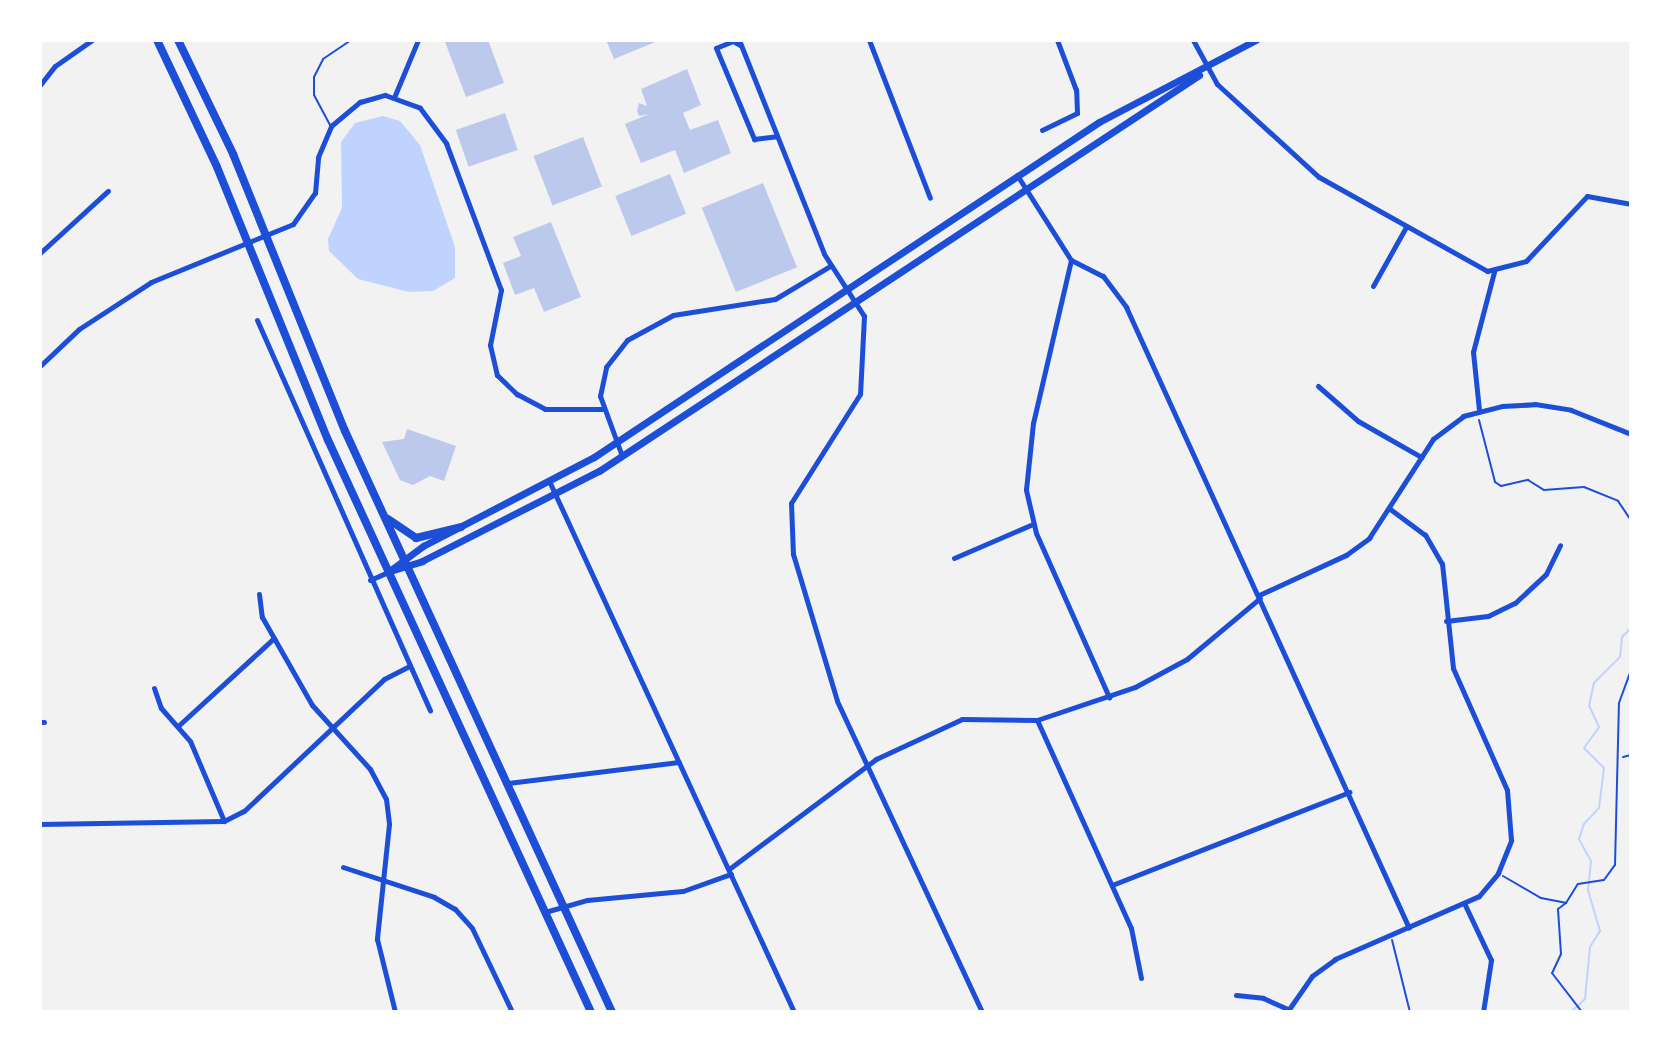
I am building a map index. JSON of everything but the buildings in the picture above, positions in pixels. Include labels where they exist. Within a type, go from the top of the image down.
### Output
[{"type":"main road","points":[[157,40],[248,241],[316,412],[591,1012]]},
{"type":"main road","points":[[178,40],[266,235],[378,506],[612,1012]]},
{"type":"main road","points":[[388,572],[556,496],[622,456],[1025,187],[1256,40]]},
{"type":"main road","points":[[405,563],[461,527],[550,483],[615,443],[845,287],[1119,110],[1206,69]]},
{"type":"main road","points":[[378,506],[396,528],[416,538],[461,527]]},
{"type":"street","points":[[40,85],[55,66],[92,40]]},
{"type":"street","points":[[395,95],[418,40]]},
{"type":"street","points":[[713,40],[754,139],[777,136]]},
{"type":"street","points":[[869,40],[930,198]]},
{"type":"street","points":[[1042,130],[1077,113],[1068,68],[1057,40]]},
{"type":"street","points":[[1193,40],[1206,69],[1319,177],[1406,227],[1494,272]]},
{"type":"street","points":[[716,48],[733,41],[740,43],[830,266],[855,299],[866,326],[860,394],[794,496],[788,526],[831,685],[982,1012]]},
{"type":"street","points":[[40,366],[115,303],[248,241],[293,224],[311,203],[318,157],[331,126],[360,102],[395,95],[420,108],[439,128],[497,272],[501,305],[490,345],[497,375],[517,394],[545,409],[602,409]]},
{"type":"street","points":[[1017,175],[1071,260],[1103,276],[1126,307],[1409,928]]},
{"type":"street","points":[[40,253],[108,191]]},
{"type":"street","points":[[1494,272],[1534,255],[1587,196],[1631,204]]},
{"type":"street","points":[[1373,286],[1406,227]]},
{"type":"street","points":[[1071,260],[1026,457],[1033,524],[1109,697]]},
{"type":"street","points":[[622,456],[602,409],[606,367],[638,332],[681,313],[775,299],[830,266]]},
{"type":"street","points":[[1478,411],[1473,352],[1494,272]]},
{"type":"street","points":[[257,320],[430,710]]},
{"type":"street","points":[[1318,386],[1358,421],[1421,457]]},
{"type":"street","points":[[545,912],[562,905],[683,891],[730,871],[867,765],[962,719],[1037,720],[1109,697],[1175,668],[1259,596],[1358,548],[1390,509],[1421,457],[1442,430],[1478,411],[1519,404],[1554,407],[1631,434]]},
{"type":"street","points":[[550,483],[794,1012]]},
{"type":"street","points":[[1236,995],[1263,998],[1288,1011],[1323,966],[1465,905],[1498,873],[1511,840],[1511,804],[1457,681],[1446,621],[1444,577],[1437,553],[1416,526],[1390,509]]},
{"type":"street","points":[[954,558],[1033,524]]},
{"type":"street","points":[[1446,621],[1488,616],[1515,603],[1546,574],[1560,545]]},
{"type":"street","points":[[370,580],[388,572]]},
{"type":"street","points":[[259,594],[262,617],[312,705],[370,769],[386,799],[378,950],[395,1012]]},
{"type":"street","points":[[178,726],[274,638]]},
{"type":"street","points":[[40,824],[224,821],[244,811],[384,679],[409,666]]},
{"type":"street","points":[[154,688],[161,708],[178,726],[224,821]]},
{"type":"street","points":[[1037,720],[1135,938],[1141,978]]},
{"type":"street","points":[[507,783],[679,762]]},
{"type":"street","points":[[1112,885],[1349,792]]},
{"type":"street","points":[[343,867],[434,897],[464,918],[512,1012]]},
{"type":"street","points":[[1465,905],[1491,960],[1483,1012]]},
{"type":"lane","points":[[331,126],[314,95],[314,77],[323,59],[351,40]]},
{"type":"path","points":[[1478,411],[1495,482],[1501,486],[1528,480],[1544,490],[1584,487],[1618,501],[1631,520]]},
{"type":"path","points":[[1582,1012],[1552,973],[1561,954],[1558,909],[1582,882],[1612,874],[1615,865],[1619,813],[1614,792],[1622,757],[1616,741],[1619,703],[1631,670]]},
{"type":"path","points":[[1622,757],[1631,755]]},
{"type":"path","points":[[1498,873],[1541,898],[1566,903]]},
{"type":"path","points":[[1391,935],[1410,1012]]},
{"type":"water","points":[[383,116],[400,121],[420,145],[455,247],[455,278],[433,291],[409,292],[358,279],[329,251],[328,239],[342,208],[341,142],[355,123]]},
{"type":"waterway","points":[[1571,1012],[1585,999],[1590,947],[1600,931],[1588,890],[1591,861],[1579,839],[1584,824],[1599,808],[1604,768],[1584,748],[1599,727],[1589,706],[1594,683],[1620,657],[1622,637],[1631,628]]}]
